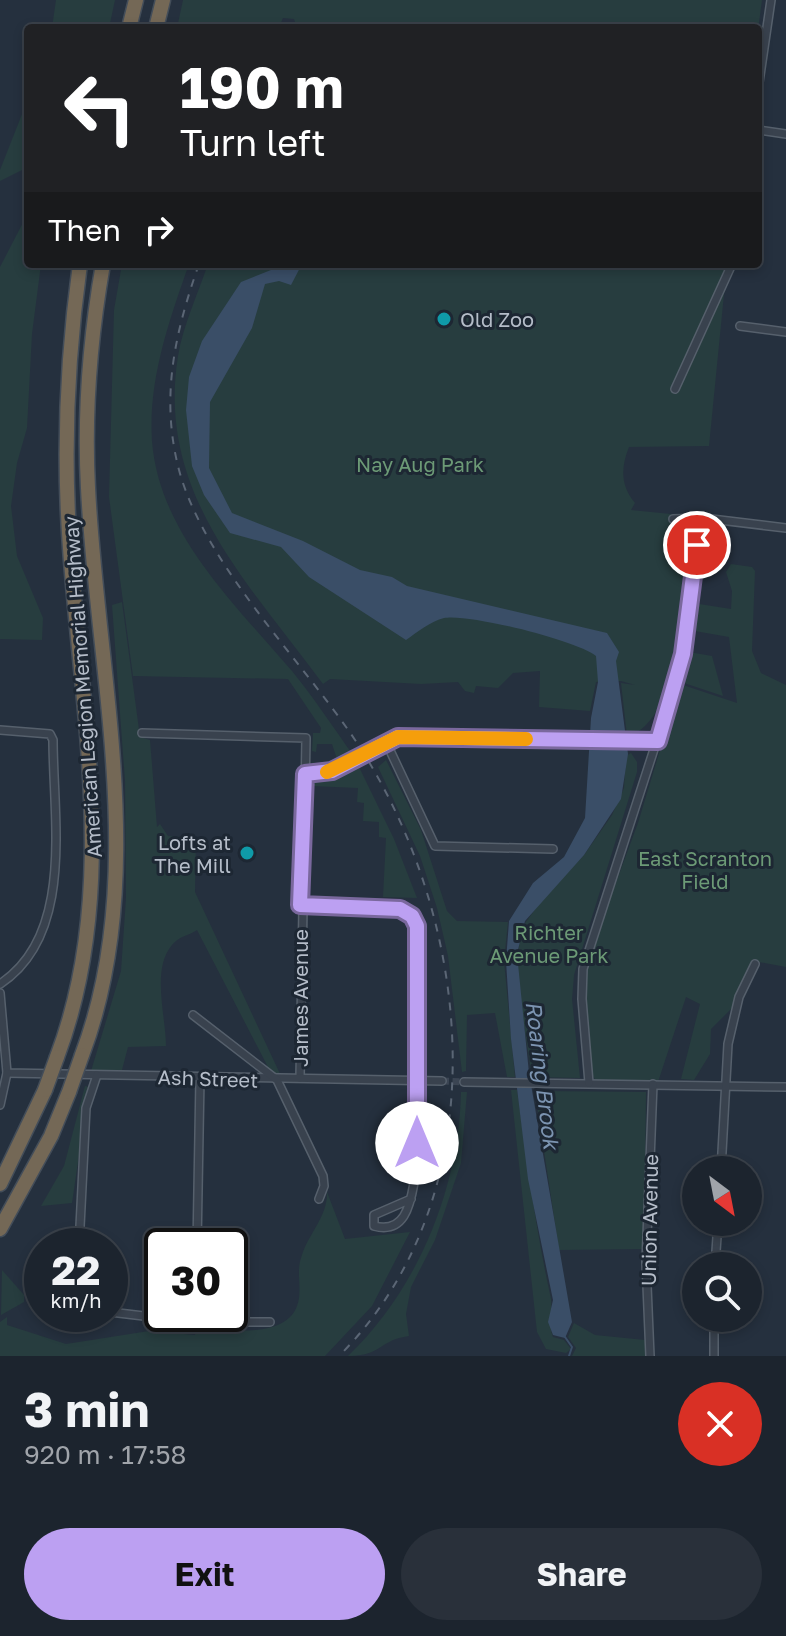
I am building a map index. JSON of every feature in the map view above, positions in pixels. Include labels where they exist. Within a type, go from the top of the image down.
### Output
[{"type":"highway","points":[[130,24],[136,0]]},
{"type":"highway","points":[[157,24],[163,0]]},
{"type":"highway","name":"American Legion Memorial Highway","points":[[0,1184],[45,1090],[57,1057],[83,963],[93,868],[91,787],[67,503],[68,393],[80,268]]},
{"type":"highway","name":"American Legion Memorial Highway","points":[[0,1229],[51,1136],[69,1092],[82,1055],[108,951],[116,855],[87,472],[89,376],[102,268]]},
{"type":"street","points":[[762,62],[771,0]]},
{"type":"street","points":[[762,131],[786,134]]},
{"type":"street","points":[[675,389],[730,268]]},
{"type":"street","points":[[740,326],[786,332]]},
{"type":"street","points":[[589,1083],[582,999],[583,969],[658,741],[683,654],[700,517]]},
{"type":"street","points":[[673,519],[700,517],[786,528]]},
{"type":"street","points":[[0,730],[39,731],[50,734],[53,740],[55,888],[48,919],[36,946],[16,974],[0,984]]},
{"type":"street","name":"James Avenue","points":[[142,733],[306,738],[300,905],[300,1078]]},
{"type":"street","points":[[305,774],[332,771],[398,737],[658,741]]},
{"type":"street","points":[[386,742],[435,846],[553,849]]},
{"type":"street","points":[[300,905],[385,906],[412,916],[419,948],[417,1143],[411,1199],[409,1210],[399,1224],[389,1228],[374,1226],[374,1215],[411,1199]]},
{"type":"street","points":[[722,1156],[728,1044],[735,1011],[755,964]]},
{"type":"street","points":[[0,993],[7,1073],[0,1105]]},
{"type":"street","points":[[193,1015],[277,1080]]},
{"type":"street","name":"Ash Street","points":[[7,1073],[442,1081]]},
{"type":"street","points":[[80,1228],[86,1108],[97,1075]]},
{"type":"street","points":[[197,1228],[200,1078]]},
{"type":"street","name":"James Avenue","points":[[277,1080],[323,1176],[324,1186],[319,1199]]},
{"type":"street","points":[[464,1082],[786,1087]]},
{"type":"street","name":"Union Avenue","points":[[650,1356],[646,1262],[653,1084]]},
{"type":"street","points":[[248,1321],[270,1322]]},
{"type":"street","points":[[714,1332],[714,1356]]},
{"type":"green space","points":[[56,0],[115,0],[110,24],[53,24]]},
{"type":"green space","points":[[183,0],[762,0],[759,24],[296,24],[294,19],[283,18],[280,24],[178,24]]},
{"type":"green space","points":[[24,109],[24,169],[0,181],[0,170]]},
{"type":"green space","points":[[24,221],[24,268],[40,268],[32,334],[27,428],[17,463],[11,506],[17,556],[43,618],[42,640],[0,639],[0,267]]},
{"type":"green space","points":[[121,268],[188,268],[167,329],[153,396],[152,441],[158,475],[169,507],[185,537],[225,594],[300,681],[353,755],[344,761],[314,771],[311,767],[313,761],[316,767],[322,768],[325,762],[337,759],[332,744],[317,744],[316,752],[312,751],[313,733],[320,733],[321,728],[288,679],[133,676],[109,497],[114,310]]},
{"type":"green space","name":"Nay Aug Park","points":[[207,268],[727,268],[709,446],[629,447],[624,462],[624,483],[635,503],[631,510],[671,514],[694,525],[679,644],[660,705],[646,725],[627,736],[621,683],[635,685],[621,681],[596,682],[590,711],[539,707],[540,671],[513,673],[498,688],[476,686],[474,693],[465,691],[458,682],[421,684],[330,679],[323,684],[238,572],[194,493],[181,451],[175,405],[178,356]]},
{"type":"green space","name":"East Scranton Field","points":[[731,564],[752,567],[755,571],[752,651],[761,673],[786,685],[786,967],[754,961],[736,1004],[711,1029],[710,1054],[694,1080],[681,1079],[700,1004],[686,997],[658,1082],[597,1082],[592,1075],[583,1005],[587,961],[638,823],[680,684],[737,703],[729,637],[689,630],[693,603],[731,609],[732,591],[726,572]]},
{"type":"green space","points":[[122,602],[140,737],[150,740],[157,827],[160,824],[168,836],[196,838],[195,892],[281,1076],[273,1075],[269,1069],[197,930],[172,945],[162,967],[166,1046],[128,1047],[122,1070],[91,1071],[121,971],[126,898],[125,781],[112,605]]},
{"type":"green space","points":[[689,652],[712,656],[723,696],[681,682]]},
{"type":"green space","name":"Richter Avenue Park","points":[[631,753],[637,762],[637,772],[574,975],[572,999],[580,1078],[532,1077],[516,974],[521,929],[543,898],[584,855],[612,815],[624,788],[626,756]]},
{"type":"green space","points":[[386,760],[421,830],[447,911],[457,921],[508,922],[504,961],[515,1077],[507,1077],[495,1013],[467,1015],[466,1071],[462,1072],[448,956],[437,908],[420,856],[378,767]]},
{"type":"green space","points":[[359,767],[394,839],[417,898],[383,897],[386,838],[379,837],[379,822],[363,821],[364,803],[357,802],[358,788],[311,786],[315,780],[330,779]]},
{"type":"green space","points":[[85,1086],[89,1087],[72,1203],[41,1206],[64,1166]]},
{"type":"green space","points":[[511,1090],[517,1090],[551,1299],[551,1331],[553,1337],[564,1340],[571,1349],[566,1353],[546,1349],[537,1332]]},
{"type":"green space","points":[[535,1091],[646,1092],[644,1249],[559,1250]]},
{"type":"green space","points":[[461,1092],[467,1092],[461,1163],[435,1240],[411,1287],[406,1314],[409,1336],[368,1353],[348,1356],[395,1300],[430,1235],[452,1164]]},
{"type":"green space","points":[[327,1192],[345,1239],[410,1232],[372,1306],[325,1356],[0,1356],[0,1322],[7,1317],[7,1325],[66,1344],[144,1332],[195,1335],[195,1332],[248,1332],[285,1321],[294,1312],[299,1298],[300,1260]]},
{"type":"green space","points":[[2,1270],[24,1295],[24,1302],[1,1315]]},
{"type":"green space","points":[[574,1323],[595,1335],[645,1340],[645,1356],[572,1356],[576,1348],[568,1337]]},
{"type":"water","points":[[276,268],[300,268],[291,285],[279,281],[265,284],[252,328],[210,402],[209,468],[232,513],[303,541],[360,570],[392,577],[407,586],[607,633],[619,652],[616,661],[628,754],[621,799],[584,855],[525,921],[517,954],[529,1073],[572,1322],[565,1338],[553,1335],[548,1322],[553,1300],[528,1179],[511,1039],[506,961],[509,921],[533,883],[564,857],[585,818],[591,718],[598,682],[596,656],[546,636],[457,618],[434,622],[406,640],[309,577],[281,547],[230,533],[204,495],[192,466],[186,410],[189,377],[202,341],[241,282]]},
{"type":"waterway","name":"Roaring Brook","points":[[565,1337],[572,1347],[569,1356]]},
{"type":"tunnel","points":[[442,1081],[464,1082]]},
{"type":"railway","points":[[198,268],[172,369],[171,422],[181,477],[194,511],[233,577],[351,734],[393,805],[424,884],[444,966],[453,1051],[447,1134],[427,1215],[392,1290],[339,1356]]},
{"type":"slow traffic","points":[[327,772],[398,737],[526,739]]},
{"type":"place","name":"Old Zoo","points":[[444,319]]},
{"type":"place","name":"Lofts at The Mill","points":[[247,853]]},
{"type":"route","points":[[417,1143],[417,926],[412,916],[385,906],[300,905],[305,774],[332,771],[398,737],[658,741],[683,654],[697,545]]}]
